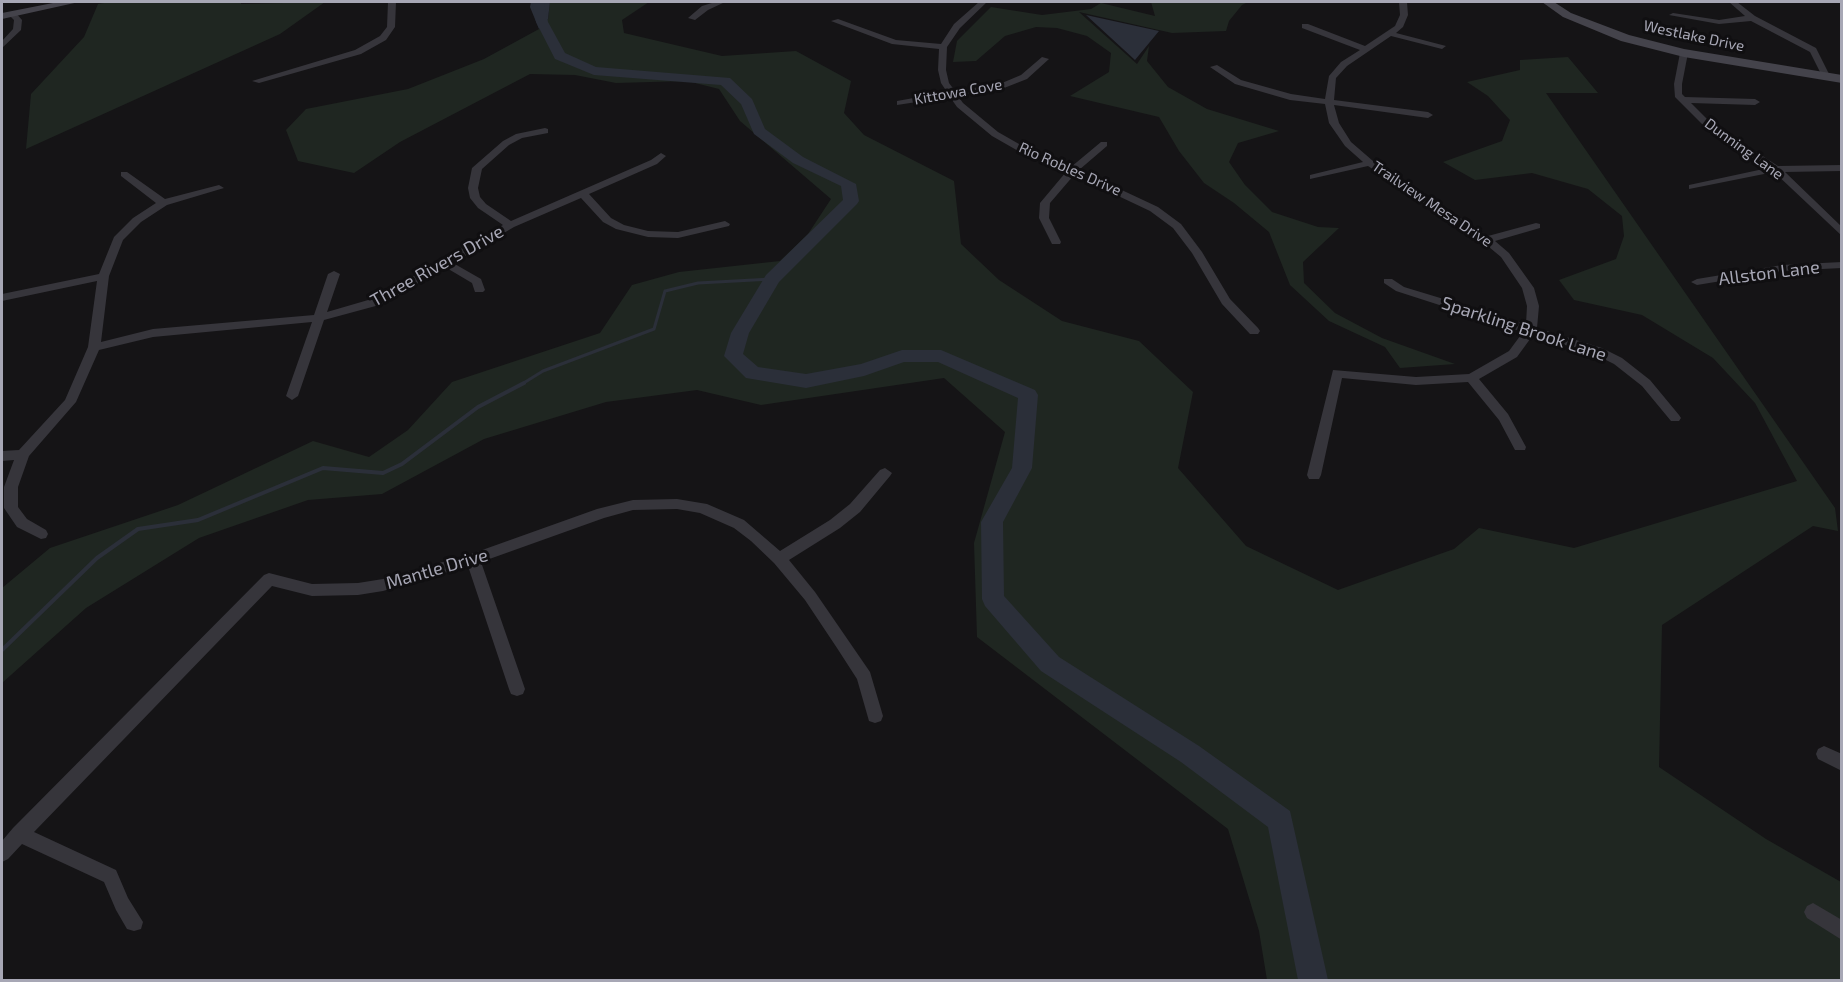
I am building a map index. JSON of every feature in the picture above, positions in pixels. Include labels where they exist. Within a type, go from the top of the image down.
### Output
[{"type":"street","points":[[7,15],[73,2]]},
{"type":"street","points":[[256,81],[358,51],[383,38],[391,27],[392,2]]},
{"type":"street","points":[[692,18],[705,8],[721,2]]},
{"type":"street","points":[[835,21],[895,42],[943,47],[957,26],[983,2]]},
{"type":"street","name":"Westlake Drive","points":[[1547,2],[1567,15],[1625,38],[1684,53],[1842,79]]},
{"type":"street","points":[[1733,2],[1752,18],[1813,50],[1826,76]]},
{"type":"street","points":[[1329,102],[1332,78],[1344,64],[1392,34],[1399,27],[1403,6]]},
{"type":"street","points":[[2,45],[17,30],[18,20],[7,15]]},
{"type":"street","points":[[1673,15],[1719,22],[1752,18]]},
{"type":"street","points":[[1305,26],[1366,49]]},
{"type":"street","points":[[1392,34],[1442,46]]},
{"type":"street","name":"Rio Robles Drive","points":[[943,47],[942,70],[952,95],[970,115],[995,134],[1154,208],[1177,226],[1197,252],[1226,301],[1254,331]]},
{"type":"street","points":[[1684,53],[1678,84],[1678,95],[1683,100],[1755,102]]},
{"type":"street","name":"Kittowa Cove","points":[[900,103],[991,89],[1015,81],[1032,71],[1045,59]]},
{"type":"street","points":[[1214,67],[1252,87],[1290,97],[1428,115]]},
{"type":"street","name":"Dunning Lane","points":[[1683,100],[1707,124],[1776,169],[1842,233]]},
{"type":"street","name":"Trailview Mesa Drive","points":[[1329,102],[1338,132],[1370,163],[1487,240],[1510,260],[1528,288],[1533,306],[1531,329]]},
{"type":"street","points":[[510,225],[482,206],[476,198],[473,188],[477,168],[506,143],[519,136],[545,131]]},
{"type":"street","points":[[1056,242],[1045,223],[1045,203],[1072,171],[1104,144]]},
{"type":"street","name":"Three Rivers Drive","points":[[94,347],[153,333],[319,318],[379,301],[510,225],[654,162],[661,156]]},
{"type":"street","points":[[1313,177],[1370,163]]},
{"type":"street","points":[[1693,187],[1776,169],[1842,168]]},
{"type":"street","points":[[124,174],[163,203]]},
{"type":"street","points":[[41,534],[22,523],[11,508],[11,487],[23,454],[70,402],[94,347],[103,276],[118,239],[137,220],[163,203],[219,188]]},
{"type":"street","points":[[583,194],[607,220],[620,227],[648,234],[678,235],[724,224]]},
{"type":"street","points":[[1487,240],[1536,226]]},
{"type":"street","points":[[446,263],[477,281],[479,290]]},
{"type":"street","name":"Allston Lane","points":[[1697,282],[1782,268],[1842,265]]},
{"type":"street","points":[[292,396],[334,274]]},
{"type":"street","points":[[2,297],[103,276]]},
{"type":"street","name":"Sparkling Brook Lane","points":[[1388,281],[1400,289],[1584,345],[1618,361],[1646,383],[1675,418]]},
{"type":"street","points":[[1314,475],[1337,373],[1416,381],[1471,378],[1513,354],[1531,329]]},
{"type":"street","points":[[1471,378],[1504,417],[1520,447]]},
{"type":"street","points":[[2,456],[23,454]]},
{"type":"street","points":[[779,559],[848,513],[885,473]]},
{"type":"street","name":"Mantle Drive","points":[[2,853],[269,579],[312,590],[358,589],[383,585],[473,560],[602,513],[648,504],[693,507],[720,515],[739,524],[779,559],[810,596],[864,677],[875,716]]},
{"type":"street","points":[[473,560],[517,689]]},
{"type":"street","points":[[1824,754],[1842,763]]},
{"type":"street","points":[[19,834],[110,876],[122,904],[134,922]]},
{"type":"street","points":[[1813,912],[1842,931]]},
{"type":"shaded area","points":[[110,2],[241,2],[241,4],[325,2],[280,34],[26,149],[31,94],[84,37],[98,4]]},
{"type":"shaded area","points":[[531,2],[550,2],[548,19],[539,29],[530,7]]},
{"type":"shaded area","points":[[550,2],[649,2],[622,20],[624,33],[722,56],[796,51],[851,81],[844,113],[864,135],[954,181],[961,244],[999,280],[1062,321],[1139,341],[1193,392],[1178,468],[1246,546],[1338,590],[1454,549],[1479,528],[1574,548],[1797,481],[1755,403],[1713,358],[1642,315],[1574,300],[1559,280],[1616,259],[1624,236],[1622,216],[1588,189],[1532,173],[1475,180],[1443,162],[1502,141],[1510,120],[1488,96],[1467,82],[1520,70],[1520,60],[1568,57],[1598,93],[1546,93],[1835,508],[1838,531],[1813,526],[1662,625],[1659,767],[1766,839],[1841,882],[1841,980],[1267,980],[1259,931],[1228,829],[977,637],[974,543],[1005,432],[944,378],[761,405],[697,390],[606,402],[484,439],[382,494],[308,500],[199,538],[86,608],[2,683],[2,588],[50,548],[178,505],[313,441],[369,457],[408,430],[452,382],[600,333],[632,285],[679,272],[780,261],[808,234],[831,199],[740,121],[719,89],[687,81],[616,83],[575,75],[530,74],[400,142],[354,173],[298,161],[286,130],[306,109],[408,89],[484,59],[539,29],[548,19]]},
{"type":"shaded area","points":[[1151,2],[1248,2],[1242,5],[1229,21],[1226,31],[1172,33],[1079,12],[1137,64],[1149,46],[1147,61],[1168,87],[1207,109],[1279,131],[1238,143],[1229,162],[1245,185],[1272,212],[1318,227],[1339,228],[1303,262],[1304,283],[1335,313],[1382,338],[1455,364],[1400,368],[1385,347],[1329,321],[1290,285],[1269,232],[1234,203],[1204,183],[1179,151],[1159,117],[1070,96],[1109,72],[1111,53],[1087,36],[1057,28],[1036,27],[1005,36],[976,61],[953,62],[957,41],[991,7],[1042,15],[1091,9],[1101,3],[1155,16]]},
{"type":"shaded area","points":[[1086,15],[1159,31],[1135,60]]},
{"type":"waterway","points":[[538,2],[542,22],[560,56],[594,71],[725,81],[747,102],[759,131],[798,160],[848,184],[851,201],[772,279],[740,333],[733,356],[753,373],[806,381],[864,370],[902,356],[941,356],[1028,395],[1022,468],[992,522],[993,599],[1050,664],[1190,754],[1280,820],[1313,980]]},
{"type":"waterway","points":[[522,384],[543,371],[654,329],[665,291],[698,283],[772,279]]},
{"type":"waterway","points":[[2,650],[97,558],[138,529],[198,520],[323,468],[383,473],[402,464],[478,407],[524,383]]}]
